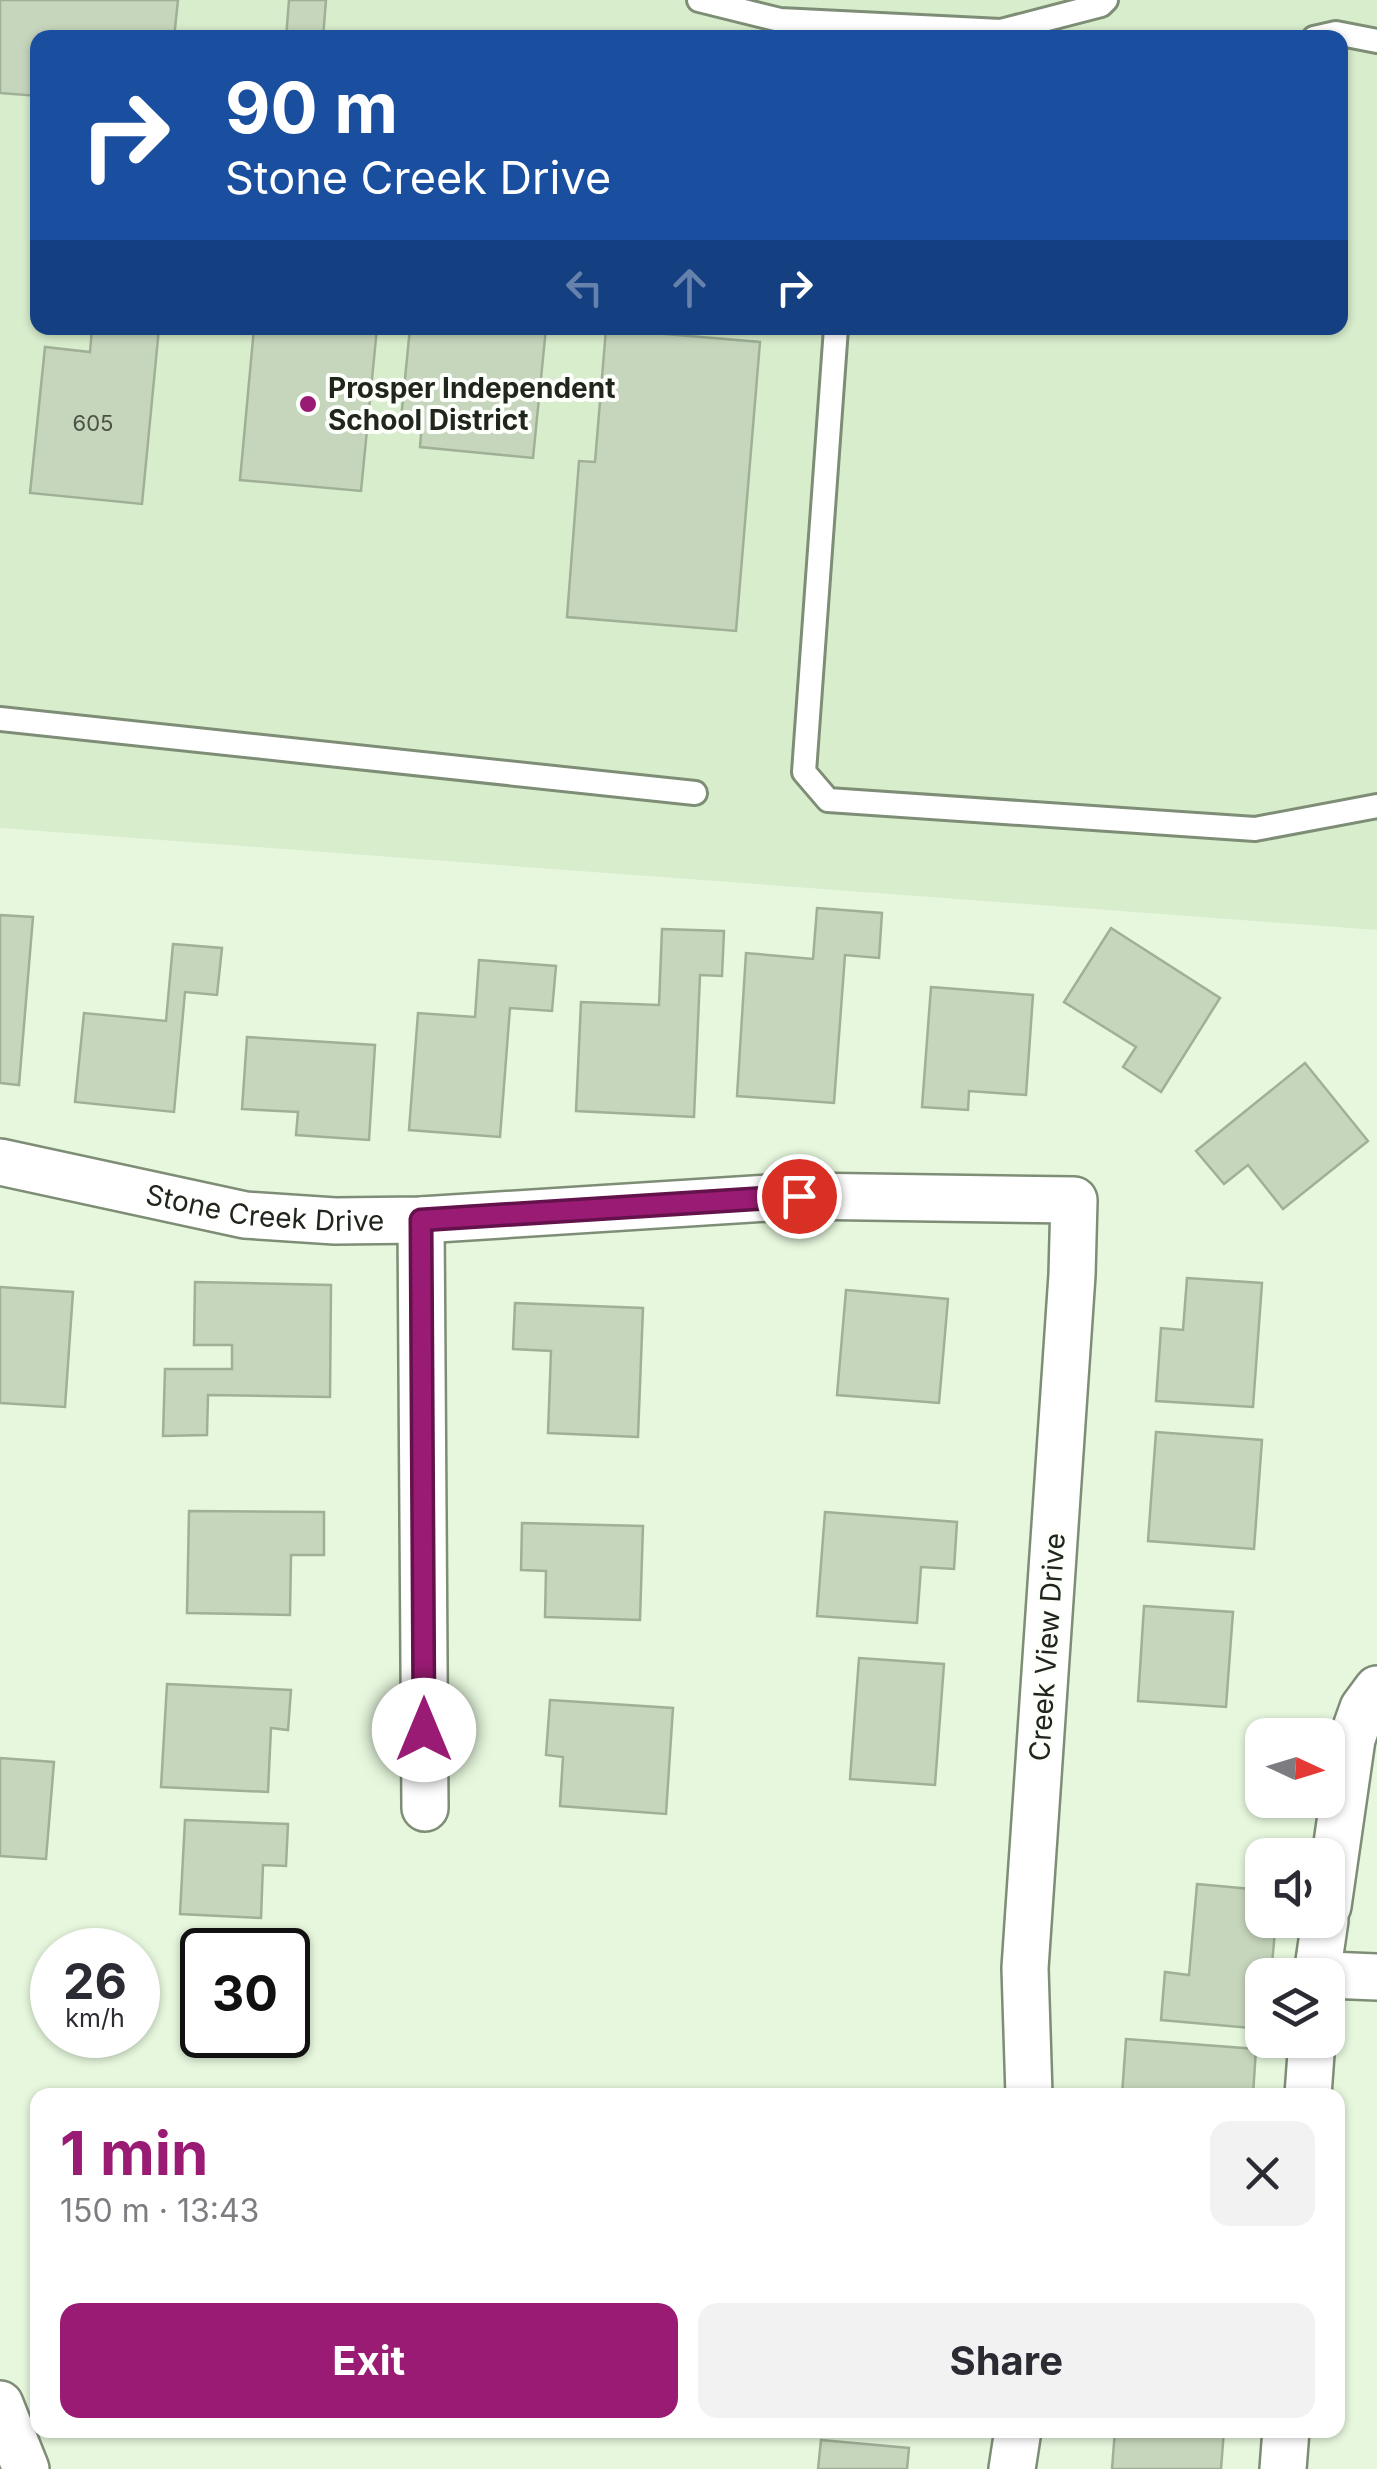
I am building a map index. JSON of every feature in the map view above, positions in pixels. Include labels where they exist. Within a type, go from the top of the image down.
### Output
[{"type":"street","name":"Stone Creek Drive","points":[[0,1162],[245,1214],[334,1221],[421,1220],[799,1196],[1074,1200]]},
{"type":"street","name":"Creek View Drive","points":[[1029,2088],[1025,1968],[1074,1200]]},
{"type":"street","points":[[421,1220],[424,1808]]},
{"type":"street","points":[[1338,1838],[1352,1739],[1363,1708],[1377,1689]]},
{"type":"street","points":[[1345,1976],[1377,1978]]},
{"type":"street","points":[[1309,2088],[1311,2058]]},
{"type":"street","points":[[0,2404],[26,2469]]},
{"type":"street","points":[[1012,2469],[1017,2438]]},
{"type":"street","points":[[1283,2469],[1285,2438]]},
{"type":"lane","points":[[699,0],[780,29],[890,30]]},
{"type":"lane","points":[[1005,30],[1101,5],[1106,0]]},
{"type":"lane","points":[[1348,35],[1377,40]]},
{"type":"lane","points":[[835,335],[804,772],[828,800],[1255,828],[1377,806]]},
{"type":"lane","points":[[0,720],[694,793]]},
{"type":"shaded area","points":[[0,0],[1377,0],[1377,930],[0,828]]},
{"type":"building","points":[[0,0],[178,0],[175,30],[30,30],[30,95],[0,93]]},
{"type":"building","points":[[289,0],[326,0],[324,30],[287,30]]},
{"type":"building","points":[[91,335],[158,335],[142,504],[30,493],[45,347],[90,352]]},
{"type":"building","name":"Prosper Independent School District","points":[[253,335],[376,335],[361,491],[240,480]]},
{"type":"building","name":"Prosper Independent School District","points":[[409,335],[545,335],[533,458],[420,447],[422,422],[401,419]]},
{"type":"building","points":[[606,335],[677,335],[760,342],[736,631],[567,617],[579,461],[595,462]]},
{"type":"building","points":[[817,908],[882,913],[879,958],[845,955],[834,1103],[737,1096],[746,953],[813,959]]},
{"type":"building","points":[[0,915],[33,917],[19,1085],[0,1083]]},
{"type":"building","points":[[1111,928],[1220,998],[1161,1092],[1123,1067],[1136,1047],[1064,1002]]},
{"type":"building","points":[[662,929],[724,931],[722,976],[700,975],[694,1117],[576,1111],[581,1002],[659,1005]]},
{"type":"building","points":[[173,944],[222,948],[217,995],[185,992],[174,1112],[75,1102],[84,1013],[166,1021]]},
{"type":"building","points":[[479,960],[556,966],[552,1011],[510,1008],[500,1137],[409,1130],[418,1013],[475,1017]]},
{"type":"building","points":[[931,987],[1033,995],[1026,1095],[969,1091],[968,1110],[922,1107]]},
{"type":"building","points":[[247,1037],[375,1045],[369,1140],[296,1135],[298,1112],[242,1109]]},
{"type":"building","points":[[1305,1063],[1368,1141],[1283,1209],[1248,1165],[1224,1184],[1196,1151]]},
{"type":"building","points":[[1187,1278],[1262,1283],[1253,1407],[1156,1401],[1161,1328],[1183,1330]]},
{"type":"building","points":[[195,1282],[331,1285],[330,1397],[208,1395],[207,1435],[163,1436],[165,1369],[232,1369],[232,1345],[194,1345]]},
{"type":"building","points":[[0,1287],[73,1292],[65,1407],[0,1403]]},
{"type":"building","points":[[846,1290],[948,1299],[939,1403],[837,1395]]},
{"type":"building","points":[[515,1303],[643,1308],[638,1437],[548,1433],[551,1351],[513,1349]]},
{"type":"building","points":[[1156,1432],[1262,1440],[1254,1549],[1148,1541]]},
{"type":"building","points":[[189,1511],[324,1512],[324,1555],[291,1555],[290,1615],[187,1613]]},
{"type":"building","points":[[825,1512],[957,1522],[954,1569],[921,1567],[917,1623],[817,1616]]},
{"type":"building","points":[[522,1523],[643,1526],[640,1620],[545,1617],[546,1571],[521,1570]]},
{"type":"building","points":[[1144,1606],[1233,1612],[1226,1707],[1138,1701]]},
{"type":"building","points":[[859,1658],[944,1664],[935,1785],[850,1779]]},
{"type":"building","points":[[167,1684],[291,1690],[288,1730],[271,1728],[268,1792],[161,1787]]},
{"type":"building","points":[[550,1700],[673,1708],[666,1814],[560,1806],[563,1757],[546,1755]]},
{"type":"building","points":[[0,1758],[54,1762],[46,1859],[0,1856]]},
{"type":"building","points":[[185,1820],[288,1824],[286,1866],[263,1865],[261,1918],[180,1914]]},
{"type":"building","points":[[1197,1884],[1245,1888],[1245,1938],[1274,1938],[1273,1958],[1245,1958],[1245,2027],[1161,2020],[1165,1972],[1189,1975]]},
{"type":"building","points":[[1126,2039],[1245,2048],[1245,2058],[1255,2058],[1253,2088],[1122,2088]]},
{"type":"building","points":[[1114,2438],[1223,2438],[1221,2469],[1112,2469]]},
{"type":"building","points":[[821,2440],[909,2448],[907,2469],[818,2469]]},
{"type":"place","name":"Prosper Independent School District","points":[[308,404]]},
{"type":"route","points":[[424,1730],[421,1220],[799,1196]]}]
